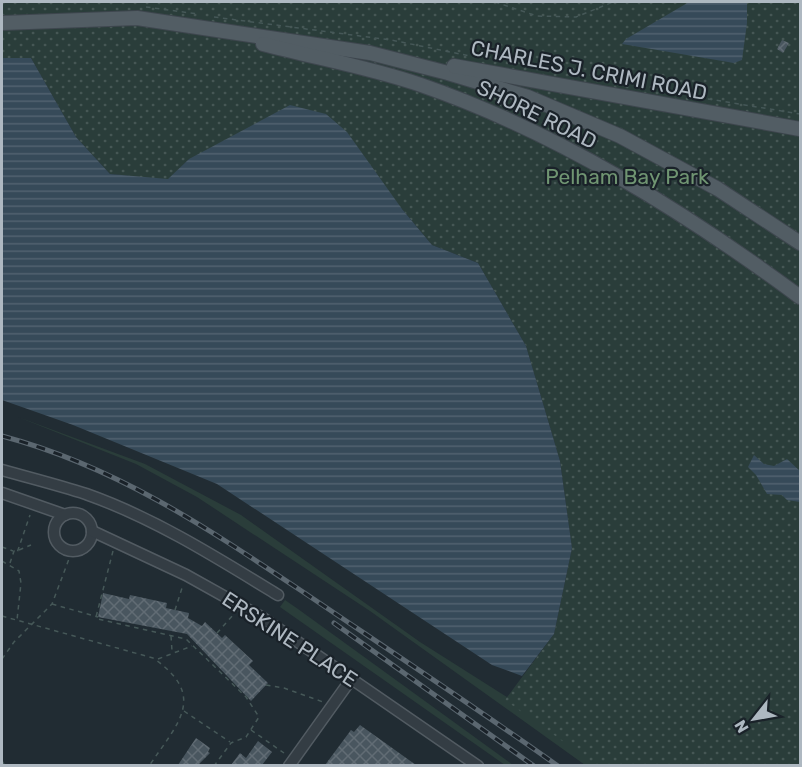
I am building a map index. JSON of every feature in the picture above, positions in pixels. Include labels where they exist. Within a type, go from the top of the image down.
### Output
[{"type":"main road","name":"SHORE ROAD","points":[[2,23],[137,18],[370,53],[503,88],[587,121],[686,170],[750,208],[801,243]]},
{"type":"main road","name":"SHORE ROAD","points":[[226,33],[387,74],[491,113],[558,146],[653,198],[746,258],[801,297]]},
{"type":"main road","name":"CHARLES J. CRIMI ROAD","points":[[370,53],[404,57],[801,129]]},
{"type":"street","points":[[2,470],[87,495],[123,509],[170,531],[278,595]]},
{"type":"street","points":[[2,493],[65,515],[56,525],[54,534],[62,547],[72,551],[86,546],[92,531]]},
{"type":"street","name":"ERSKINE PLACE","points":[[65,515],[73,513],[84,517],[92,531],[186,575],[242,605],[478,765]]},
{"type":"street","points":[[291,763],[352,678]]},
{"type":"path","points":[[149,6],[150,2]]},
{"type":"path","points":[[495,2],[537,16],[576,17],[613,2]]},
{"type":"path","points":[[18,550],[34,504]]},
{"type":"path","points":[[97,617],[115,541]]},
{"type":"path","points":[[9,564],[14,552],[17,553],[18,550],[31,545]]},
{"type":"path","points":[[2,547],[14,552]]},
{"type":"path","points":[[2,659],[30,624],[52,604],[72,551]]},
{"type":"path","points":[[2,561],[19,571],[21,583],[17,621]]},
{"type":"path","points":[[175,610],[186,575]]},
{"type":"path","points":[[52,604],[186,639],[246,697],[258,717],[246,737],[231,743],[214,765]]},
{"type":"path","points":[[217,633],[242,605]]},
{"type":"path","points":[[2,616],[156,660],[169,668],[178,680],[184,696],[183,711],[180,720],[149,765]]},
{"type":"path","points":[[171,636],[172,652]]},
{"type":"path","points":[[156,660],[172,652],[193,646]]},
{"type":"path","points":[[266,685],[317,698],[331,707]]},
{"type":"path","points":[[183,711],[231,743]]},
{"type":"path","points":[[251,730],[291,763]]},
{"type":"path","points":[[2,761],[5,765]]},
{"type":"green space","name":"Pelham Bay Park","points":[[2,2],[800,2],[800,765],[596,765],[505,700],[554,634],[572,548],[560,461],[526,346],[478,263],[432,245],[402,209],[189,159],[168,180],[110,174],[76,137],[31,58],[2,58]]},
{"type":"green space","points":[[18,417],[145,464],[241,515],[420,642],[510,699],[628,765],[585,765],[370,611],[197,497],[136,464]]},
{"type":"green space","points":[[285,600],[513,765],[505,765],[280,607]]},
{"type":"water","points":[[689,2],[747,2],[747,23],[742,60],[734,63],[622,44],[626,39]]},
{"type":"water","points":[[2,58],[31,58],[76,137],[110,174],[168,179],[189,159],[290,105],[326,114],[347,132],[402,209],[432,245],[478,263],[526,346],[560,461],[572,548],[554,634],[522,676],[492,665],[217,484],[73,425],[2,400]]},
{"type":"water","points":[[754,455],[764,464],[774,466],[787,459],[800,471],[800,502],[787,500],[782,495],[767,494],[756,475],[748,467]]},
{"type":"building","points":[[782,40],[789,43],[783,53],[777,49]]},
{"type":"building","points":[[103,593],[129,599],[130,595],[167,603],[166,608],[189,613],[188,618],[202,626],[205,622],[222,638],[225,635],[253,661],[249,665],[268,683],[251,701],[187,634],[98,617]]},
{"type":"building","points":[[360,725],[416,765],[325,765],[351,730],[354,732]]},
{"type":"building","points":[[196,738],[210,748],[208,752],[210,753],[198,765],[178,765]]},
{"type":"building","points":[[258,741],[272,752],[262,765],[231,765],[240,753],[246,758]]},
{"type":"railway","points":[[2,436],[88,466],[128,485],[205,528],[318,602],[558,766]]},
{"type":"railway","points":[[334,623],[534,766]]}]
